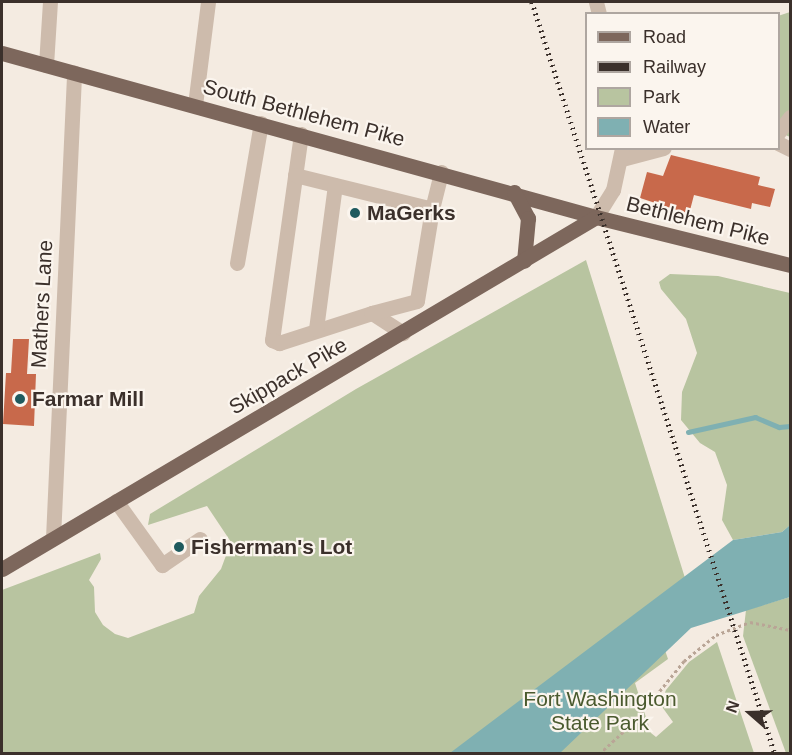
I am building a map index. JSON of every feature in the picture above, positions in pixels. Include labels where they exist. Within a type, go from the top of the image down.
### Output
[{"type":"main road","name":"South Bethlehem Pike","points":[[2,53],[514,192],[596,217]]},
{"type":"main road","points":[[514,192],[528,218],[524,261]]},
{"type":"main road","name":"Skippack Pike","points":[[2,569],[596,217]]},
{"type":"main road","name":"Bethlehem Pike","points":[[596,217],[790,265]]},
{"type":"street","points":[[46,65],[50,2]]},
{"type":"street","points":[[195,105],[208,2]]},
{"type":"street","name":"Mathers Lane","points":[[53,538],[74,72]]},
{"type":"street","points":[[780,130],[790,117]]},
{"type":"street","points":[[237,263],[261,123]]},
{"type":"street","points":[[301,134],[270,335],[279,343],[316,328],[417,301],[432,209],[441,172]]},
{"type":"street","points":[[596,217],[613,190],[622,154],[650,150]]},
{"type":"street","points":[[295,175],[432,209]]},
{"type":"street","points":[[316,328],[335,185]]},
{"type":"street","points":[[372,313],[403,333]]},
{"type":"street","points":[[116,501],[162,565],[200,539]]},
{"type":"path","points":[[598,753],[637,718],[684,661],[716,635],[750,622],[790,630]]},
{"type":"green space","points":[[790,12],[790,137],[780,132],[780,15]]},
{"type":"green space","points":[[586,260],[685,578],[450,754],[2,753],[2,590],[100,553],[101,559],[89,580],[94,587],[95,612],[103,625],[115,634],[128,638],[194,613],[199,596],[221,569],[231,542],[207,506],[148,525],[150,514],[356,389]]},
{"type":"green space","points":[[670,274],[718,276],[790,293],[790,525],[782,532],[733,540],[722,520],[727,485],[715,452],[700,443],[681,420],[682,392],[697,353],[686,319],[661,289],[659,282]]},
{"type":"green space","points":[[790,597],[790,753],[786,753],[743,636],[746,610]]},
{"type":"green space","name":"Fort Washington State Park","points":[[654,618],[668,659],[635,683],[651,733],[656,737],[673,722],[660,704],[666,690],[689,662],[717,642],[754,753],[474,754]]},
{"type":"water","points":[[790,525],[790,597],[691,628],[560,753],[450,753],[733,540],[782,532]]},
{"type":"building","points":[[671,155],[760,177],[758,185],[775,189],[770,207],[752,203],[751,209],[694,195],[689,214],[640,198],[647,172],[663,176]]},
{"type":"building","name":"Farmar Mill","points":[[13,339],[29,339],[27,374],[36,374],[34,426],[3,424],[6,373],[11,373]]},
{"type":"waterway","points":[[688,432],[755,417],[779,427],[790,426]]},
{"type":"railway","points":[[532,2],[775,754]]},
{"type":"place","name":"MaGerks","points":[[355,213]]},
{"type":"place","name":"Farmar Mill","points":[[20,399]]},
{"type":"place","name":"Fisherman's Lot","points":[[179,547]]}]
